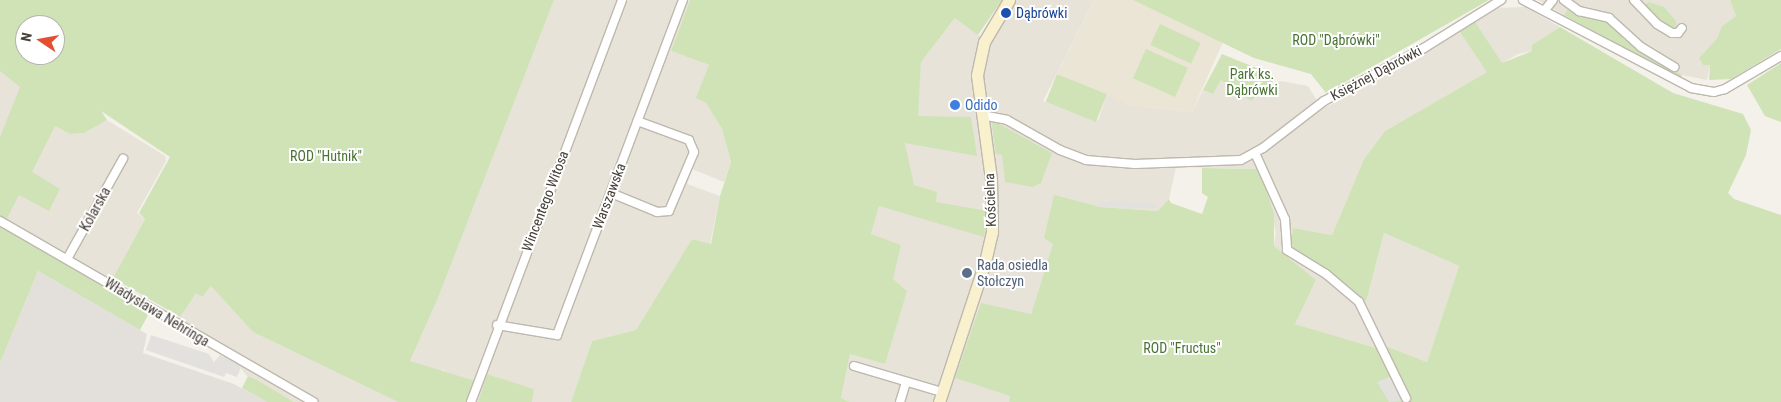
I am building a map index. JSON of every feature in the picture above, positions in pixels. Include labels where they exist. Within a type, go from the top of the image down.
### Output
[{"type":"street","name":"Wincentego Witosa","points":[[471,402],[498,325],[622,0]]},
{"type":"street","name":"Warszawska","points":[[498,325],[556,336],[683,0]]},
{"type":"street","name":"Kościelna","points":[[941,397],[985,262],[993,226],[991,179],[982,116],[978,59],[992,26],[1009,0]]},
{"type":"street","name":"Księżnej Dąbrówki","points":[[982,116],[1007,120],[1060,150],[1098,161],[1135,164],[1241,160],[1255,153],[1324,101],[1424,48],[1501,0]]},
{"type":"street","points":[[1523,0],[1691,88],[1714,92],[1725,89],[1781,56]]},
{"type":"street","points":[[1544,11],[1552,0]]},
{"type":"street","points":[[1564,0],[1576,10],[1609,18],[1641,47],[1674,66]]},
{"type":"street","points":[[1634,0],[1657,24],[1670,32],[1678,33],[1682,28]]},
{"type":"street","points":[[611,193],[657,212],[669,211],[694,152],[689,140],[637,121]]},
{"type":"street","points":[[1255,153],[1285,219],[1287,250],[1326,274],[1359,302],[1406,398]]},
{"type":"street","name":"Kolarska","points":[[67,259],[123,159]]},
{"type":"street","name":"Władysława Nehringa","points":[[0,221],[314,402]]},
{"type":"street","points":[[854,366],[906,382],[941,397]]},
{"type":"street","points":[[900,402],[906,382]]},
{"type":"shaded area","points":[[554,0],[690,0],[671,51],[709,65],[706,103],[722,129],[731,162],[724,182],[692,169],[687,184],[720,196],[710,244],[692,239],[636,330],[592,341],[571,402],[532,402],[534,389],[487,374],[478,402],[468,402],[443,369],[442,372],[410,361],[438,298]]},
{"type":"shaded area","points":[[1012,0],[1094,0],[1043,101],[1098,121],[1107,94],[1130,105],[1192,112],[1203,90],[1213,94],[1221,80],[1251,101],[1280,81],[1308,86],[1322,109],[1410,63],[1498,8],[1525,7],[1560,27],[1533,45],[1532,51],[1518,54],[1385,131],[1364,159],[1332,235],[1293,228],[1318,265],[1366,302],[1384,233],[1459,266],[1427,362],[1388,347],[1376,348],[1295,324],[1316,280],[1274,246],[1276,232],[1259,169],[1176,167],[1169,199],[1159,211],[1101,207],[1054,196],[1053,244],[1031,314],[955,378],[1011,396],[1009,402],[850,402],[841,398],[850,354],[885,364],[893,279],[871,234],[879,206],[929,220],[913,185],[905,142],[917,116],[921,62],[956,17],[987,42]]},
{"type":"shaded area","points":[[1094,0],[1133,0],[1223,42],[1192,112],[1130,105],[1057,74]]},
{"type":"shaded area","points":[[1538,0],[1730,0],[1736,16],[1722,26],[1717,38],[1699,58],[1710,65],[1707,80],[1682,75],[1642,52],[1608,21],[1567,10],[1564,15]]},
{"type":"shaded area","points":[[0,71],[20,86],[38,116],[70,134],[84,133],[107,120],[165,156],[166,161],[137,213],[145,219],[113,278],[104,286],[0,226]]},
{"type":"shaded area","points":[[1099,201],[1155,203],[1155,208],[1099,206]]},
{"type":"shaded area","points":[[38,271],[147,334],[143,353],[234,384],[267,402],[0,402],[0,363]]},
{"type":"shaded area","points":[[211,285],[253,332],[398,402],[294,402],[246,375],[238,364],[178,329],[180,317],[196,292]]},
{"type":"shaded area","points":[[151,335],[209,354],[214,362],[220,355],[241,367],[237,377],[226,373],[224,377],[146,350]]},
{"type":"shaded area","points":[[1390,377],[1403,401],[1389,402],[1377,382]]},
{"type":"green space","name":"ROD \"Hutnik\"","points":[[0,0],[554,0],[438,298],[410,361],[475,381],[468,402],[398,402],[253,332],[211,286],[202,297],[196,293],[180,317],[113,278],[145,219],[139,213],[170,157],[101,111],[107,120],[84,133],[70,134],[55,126],[32,172],[60,189],[49,211],[19,195],[6,220],[0,216],[0,137],[20,87],[0,71]]},
{"type":"green space","points":[[690,0],[1002,0],[978,35],[955,18],[921,62],[918,116],[971,117],[977,156],[905,143],[914,185],[937,192],[936,202],[987,211],[984,237],[879,206],[871,234],[901,245],[893,279],[907,291],[885,364],[850,354],[841,398],[850,402],[571,402],[592,341],[636,330],[692,239],[711,244],[720,196],[731,162],[722,129],[706,103],[696,98],[709,65],[671,51]]},
{"type":"green space","name":"ROD \"Dąbrówki\"","points":[[1133,0],[1489,0],[1326,93],[1311,74],[1254,58]]},
{"type":"green space","points":[[1730,0],[1781,0],[1781,49],[1731,79],[1709,80],[1710,65],[1703,65],[1699,58],[1717,38],[1722,26],[1736,16]]},
{"type":"green space","points":[[1649,2],[1664,7],[1676,21],[1676,30],[1659,21],[1644,5]]},
{"type":"green space","points":[[1567,10],[1608,21],[1625,40],[1682,75],[1681,78],[1564,15]]},
{"type":"green space","name":"ROD \"Fructus\"","points":[[1475,22],[1502,63],[1532,51],[1532,45],[1560,27],[1673,93],[1743,114],[1751,130],[1746,155],[1728,193],[1734,199],[1781,215],[1781,402],[1009,402],[1010,396],[955,378],[981,303],[1031,314],[1053,244],[1044,238],[1054,195],[1101,207],[1158,211],[1169,199],[1171,203],[1202,214],[1208,197],[1202,193],[1202,168],[1259,169],[1274,214],[1274,246],[1316,280],[1295,324],[1376,348],[1388,347],[1427,362],[1459,266],[1384,233],[1366,302],[1293,249],[1291,242],[1293,228],[1332,235],[1364,159],[1385,131],[1487,72],[1460,32]]},
{"type":"green space","points":[[1160,24],[1201,43],[1191,64],[1150,45]]},
{"type":"green space","points":[[1146,49],[1188,68],[1175,97],[1133,78]]},
{"type":"green space","name":"Park ks. Dąbrówki","points":[[1222,54],[1271,74],[1273,83],[1251,101],[1221,80],[1213,94],[1203,90]]},
{"type":"green space","points":[[1781,63],[1781,122],[1765,116],[1747,85]]},
{"type":"green space","points":[[1057,74],[1107,94],[1096,122],[1046,102]]},
{"type":"green space","points":[[994,121],[1052,153],[1041,183],[1032,187],[1005,182],[1002,155],[996,154],[992,125]]},
{"type":"green space","points":[[0,226],[149,313],[140,330],[38,271],[0,363]]},
{"type":"green space","points":[[487,374],[534,389],[532,402],[478,402]]},
{"type":"green space","points":[[248,376],[294,402],[267,402],[242,388]]},
{"type":"place","name":"Dąbrówki","points":[[1006,13]]},
{"type":"place","name":"Odido","points":[[955,105]]},
{"type":"place","name":"Rada osiedla Stołczyn","points":[[967,273]]}]
